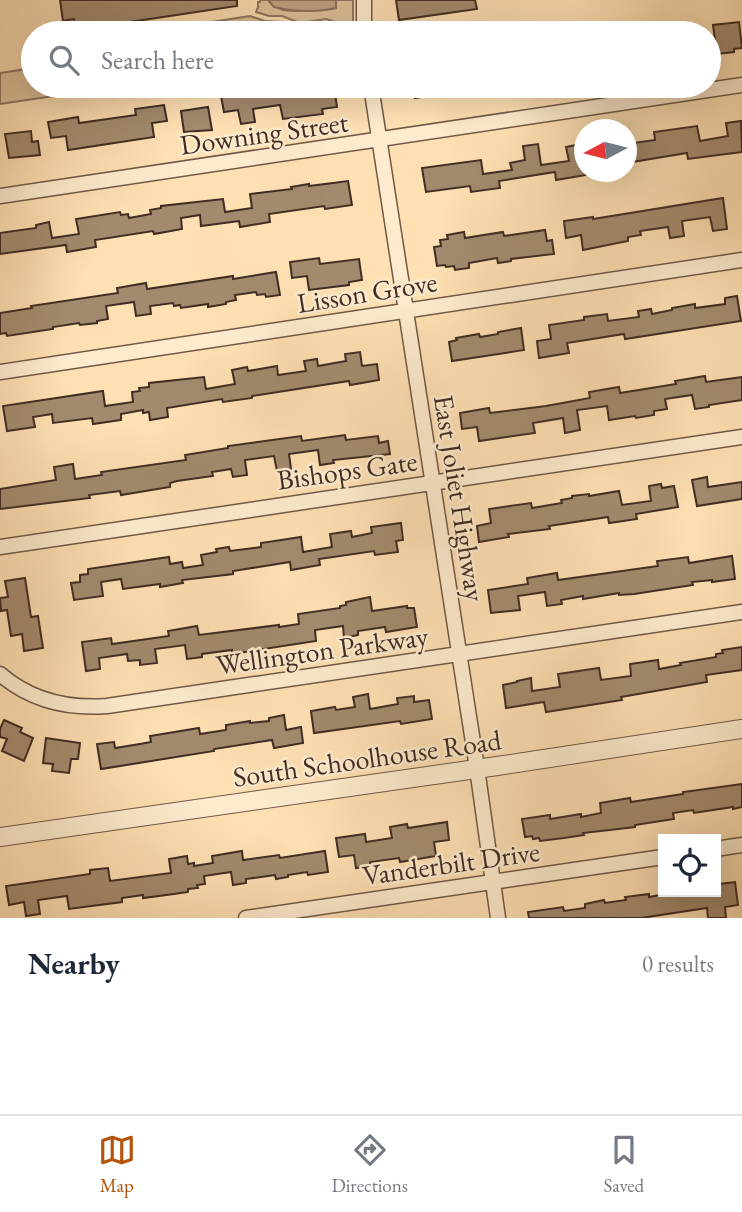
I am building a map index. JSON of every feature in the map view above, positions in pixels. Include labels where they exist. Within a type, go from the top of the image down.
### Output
[{"type":"street","points":[[364,0],[364,21]]},
{"type":"street","name":"Downing Street","points":[[721,88],[742,85]]},
{"type":"street","name":"East Joliet Highway","points":[[372,98],[498,918]]},
{"type":"street","name":"Downing Street","points":[[0,196],[658,98]]},
{"type":"street","name":"Lisson Grove","points":[[0,372],[742,260]]},
{"type":"street","name":"Bishops Gate","points":[[0,547],[742,437]]},
{"type":"street","name":"Wellington Parkway","points":[[0,674],[38,697],[74,706],[107,706],[742,612]]},
{"type":"street","name":"South Schoolhouse Road","points":[[0,837],[742,729]]},
{"type":"street","points":[[721,848],[742,845]]},
{"type":"street","name":"Vanderbilt Drive","points":[[246,918],[658,858]]},
{"type":"shaded area","points":[[268,0],[283,10],[301,11],[336,8],[336,0],[353,0],[353,21],[295,21],[282,16],[269,16],[256,12],[260,2]]},
{"type":"shaded area","points":[[268,0],[336,0],[336,8],[289,10],[274,7]]},
{"type":"shaded area","points":[[250,16],[265,21],[217,21]]},
{"type":"shaded area","points":[[21,70],[21,98],[41,98],[0,104],[0,73]]},
{"type":"building","points":[[60,0],[237,0],[237,6],[136,21],[63,21]]},
{"type":"building","points":[[396,0],[475,0],[477,9],[399,20]]},
{"type":"building","points":[[739,22],[742,48],[721,54],[721,24]]},
{"type":"building","points":[[221,98],[336,98],[337,107],[322,109],[323,114],[283,119],[280,105],[253,109],[255,122],[241,124],[238,110],[224,112]]},
{"type":"building","points":[[164,105],[167,121],[152,123],[154,137],[68,150],[66,136],[51,138],[48,122],[78,117],[79,123],[136,115],[135,109]]},
{"type":"building","points":[[208,107],[212,130],[184,132],[181,111]]},
{"type":"building","points":[[741,121],[742,152],[688,159],[687,153],[637,161],[637,142],[655,140],[654,132],[697,126],[700,141],[728,136],[726,123]]},
{"type":"building","points":[[31,131],[32,142],[38,141],[40,155],[9,158],[5,134]]},
{"type":"building","points":[[538,144],[541,165],[569,161],[566,147],[574,145],[574,177],[556,180],[555,172],[499,181],[500,188],[471,192],[470,186],[426,192],[422,168],[481,160],[483,174],[512,170],[510,163],[525,160],[523,146]]},
{"type":"building","points":[[348,181],[352,205],[269,214],[270,222],[240,227],[239,221],[201,226],[200,215],[181,218],[182,229],[95,240],[96,247],[67,252],[66,245],[0,254],[0,233],[36,228],[36,225],[49,222],[52,238],[79,234],[76,219],[120,212],[121,215],[128,214],[129,218],[151,214],[150,210],[161,206],[223,199],[225,212],[252,208],[250,194],[309,184]]},
{"type":"building","points":[[723,198],[727,229],[713,231],[710,217],[682,221],[684,236],[670,238],[668,227],[640,231],[641,235],[628,237],[628,241],[583,250],[581,235],[566,238],[564,221],[593,219]]},
{"type":"building","points":[[545,230],[547,241],[552,240],[554,254],[498,263],[497,258],[469,263],[469,268],[455,270],[454,266],[437,266],[434,247],[441,246],[440,240],[448,239],[447,235],[464,232],[465,238],[503,232],[504,236]]},
{"type":"building","points":[[319,258],[320,264],[359,259],[362,280],[349,282],[349,285],[309,290],[307,276],[292,278],[290,262]]},
{"type":"building","points":[[276,272],[280,295],[266,297],[265,294],[257,295],[256,292],[235,295],[236,300],[208,307],[208,304],[181,308],[173,303],[150,306],[151,314],[136,316],[134,302],[106,306],[108,319],[97,323],[79,323],[7,336],[6,333],[0,334],[0,313],[32,308],[31,306],[118,293],[117,288],[146,283],[147,289]]},
{"type":"building","points":[[737,296],[741,321],[625,339],[624,334],[567,343],[569,353],[539,358],[537,341],[551,339],[549,325],[607,314],[608,321],[639,317],[638,311],[651,309],[652,314],[695,304],[695,308],[725,304],[725,298]]},
{"type":"building","points":[[521,328],[524,350],[452,361],[449,342],[457,340],[456,338],[479,334],[480,337]]},
{"type":"building","points":[[360,352],[362,366],[377,364],[379,380],[350,385],[349,381],[252,398],[223,402],[222,399],[167,408],[168,417],[150,420],[149,412],[143,413],[143,410],[121,414],[121,420],[93,424],[92,418],[53,423],[52,414],[33,417],[35,427],[7,431],[3,406],[103,391],[105,406],[133,402],[132,392],[149,387],[149,383],[204,377],[206,389],[235,384],[232,370],[247,367],[248,371],[277,366],[278,375],[306,371],[304,361],[317,359],[318,366],[346,361],[345,354]]},
{"type":"building","points":[[705,376],[706,382],[742,377],[742,400],[695,409],[692,395],[665,399],[667,409],[654,411],[654,415],[609,420],[607,406],[577,410],[580,430],[565,433],[563,418],[533,423],[535,433],[479,441],[477,427],[462,429],[460,413],[489,408],[490,413],[546,406],[590,398],[589,392],[619,387],[620,393],[676,384],[675,381]]},
{"type":"building","points":[[345,435],[346,440],[378,436],[379,443],[388,441],[390,454],[333,460],[334,463],[320,465],[318,450],[289,454],[291,469],[277,471],[274,456],[245,460],[247,475],[233,477],[231,469],[212,472],[213,476],[170,483],[170,487],[121,495],[120,491],[89,495],[90,498],[0,509],[0,489],[56,480],[54,467],[73,464],[75,479],[102,475],[101,472],[186,460],[185,455],[228,446],[301,436],[302,441]]},
{"type":"building","points":[[707,477],[708,487],[742,482],[742,499],[697,506],[692,480]]},
{"type":"building","points":[[661,484],[662,488],[674,486],[678,507],[636,514],[637,519],[609,523],[608,517],[549,526],[550,529],[508,534],[509,537],[479,542],[477,526],[491,523],[489,509],[531,503],[532,508],[562,503],[561,500],[572,496],[619,491],[622,505],[651,501],[649,486]]},
{"type":"building","points":[[401,523],[403,540],[396,541],[398,552],[375,555],[374,551],[319,559],[320,565],[291,570],[290,562],[233,571],[233,574],[182,580],[183,583],[160,587],[160,584],[123,589],[121,579],[101,582],[103,596],[74,600],[71,583],[80,582],[80,575],[88,574],[88,569],[169,557],[170,564],[182,562],[183,568],[203,565],[201,555],[217,552],[216,549],[229,547],[230,551],[261,547],[261,543],[301,537],[303,552],[332,547],[330,534],[351,531],[352,537],[372,533],[371,527]]},
{"type":"building","points":[[732,556],[735,579],[692,582],[693,585],[634,594],[619,593],[583,599],[583,596],[547,606],[545,592],[518,596],[520,610],[491,613],[488,590],[528,584],[527,578],[557,573],[558,580],[658,566],[657,561],[688,557],[689,563]]},
{"type":"building","points":[[25,578],[31,617],[38,616],[43,648],[24,651],[22,634],[11,636],[7,610],[1,611],[0,598],[8,597],[5,581]]},
{"type":"building","points":[[370,597],[372,611],[407,606],[414,608],[417,627],[386,632],[385,627],[358,631],[358,635],[344,638],[343,626],[315,630],[316,641],[232,654],[232,650],[202,654],[202,657],[187,659],[185,645],[155,649],[157,663],[140,665],[140,660],[128,661],[127,654],[99,658],[100,669],[86,671],[82,642],[111,638],[112,644],[169,636],[168,631],[197,626],[199,635],[299,624],[298,614],[340,608],[346,605],[346,602]]},
{"type":"building","points":[[742,647],[742,670],[706,675],[707,682],[621,697],[622,700],[546,712],[544,702],[506,708],[503,685],[517,681],[531,678],[532,691],[560,687],[558,674],[599,668],[601,680],[631,676],[630,664],[658,660],[659,669],[716,657],[716,654],[723,653],[722,650]]},
{"type":"building","points":[[368,694],[370,709],[398,704],[397,698],[414,696],[414,702],[429,700],[432,719],[314,733],[311,711],[355,707],[353,697]]},
{"type":"building","points":[[284,715],[286,730],[301,727],[303,743],[274,748],[272,740],[101,769],[97,744],[114,742],[115,748],[151,742],[150,736],[199,728],[200,734],[226,730],[226,725],[269,721],[269,718]]},
{"type":"building","points":[[4,720],[22,728],[20,732],[33,738],[24,761],[2,751],[7,739],[0,737]]},
{"type":"building","points":[[46,738],[80,743],[78,759],[71,759],[69,773],[52,771],[53,764],[43,763]]},
{"type":"building","points":[[742,784],[742,807],[673,813],[674,819],[564,838],[540,841],[532,836],[525,837],[522,819],[550,815],[550,819],[581,814],[581,817],[601,813],[600,803],[630,798],[631,802]]},
{"type":"building","points":[[447,822],[449,840],[434,842],[436,856],[400,862],[399,858],[370,862],[370,866],[356,868],[354,855],[339,857],[336,838],[365,834],[366,842],[392,838],[390,827],[407,824],[408,828]]},
{"type":"building","points":[[242,851],[243,860],[325,851],[328,872],[308,875],[307,872],[276,879],[275,875],[246,879],[246,883],[233,885],[231,872],[204,876],[205,884],[188,889],[188,892],[122,898],[122,902],[69,909],[67,896],[38,900],[40,914],[26,916],[24,902],[9,905],[6,886],[90,874],[90,870],[108,868],[110,881],[171,873],[169,859],[187,856],[188,864],[194,863],[194,866],[213,863],[212,856]]},
{"type":"building","points":[[735,882],[738,905],[725,907],[726,918],[708,918],[707,908],[641,918],[529,918],[528,912],[563,907],[564,911],[585,908],[585,904],[604,900],[605,903],[626,900],[625,897],[649,894],[649,897],[721,897],[721,884]]}]
